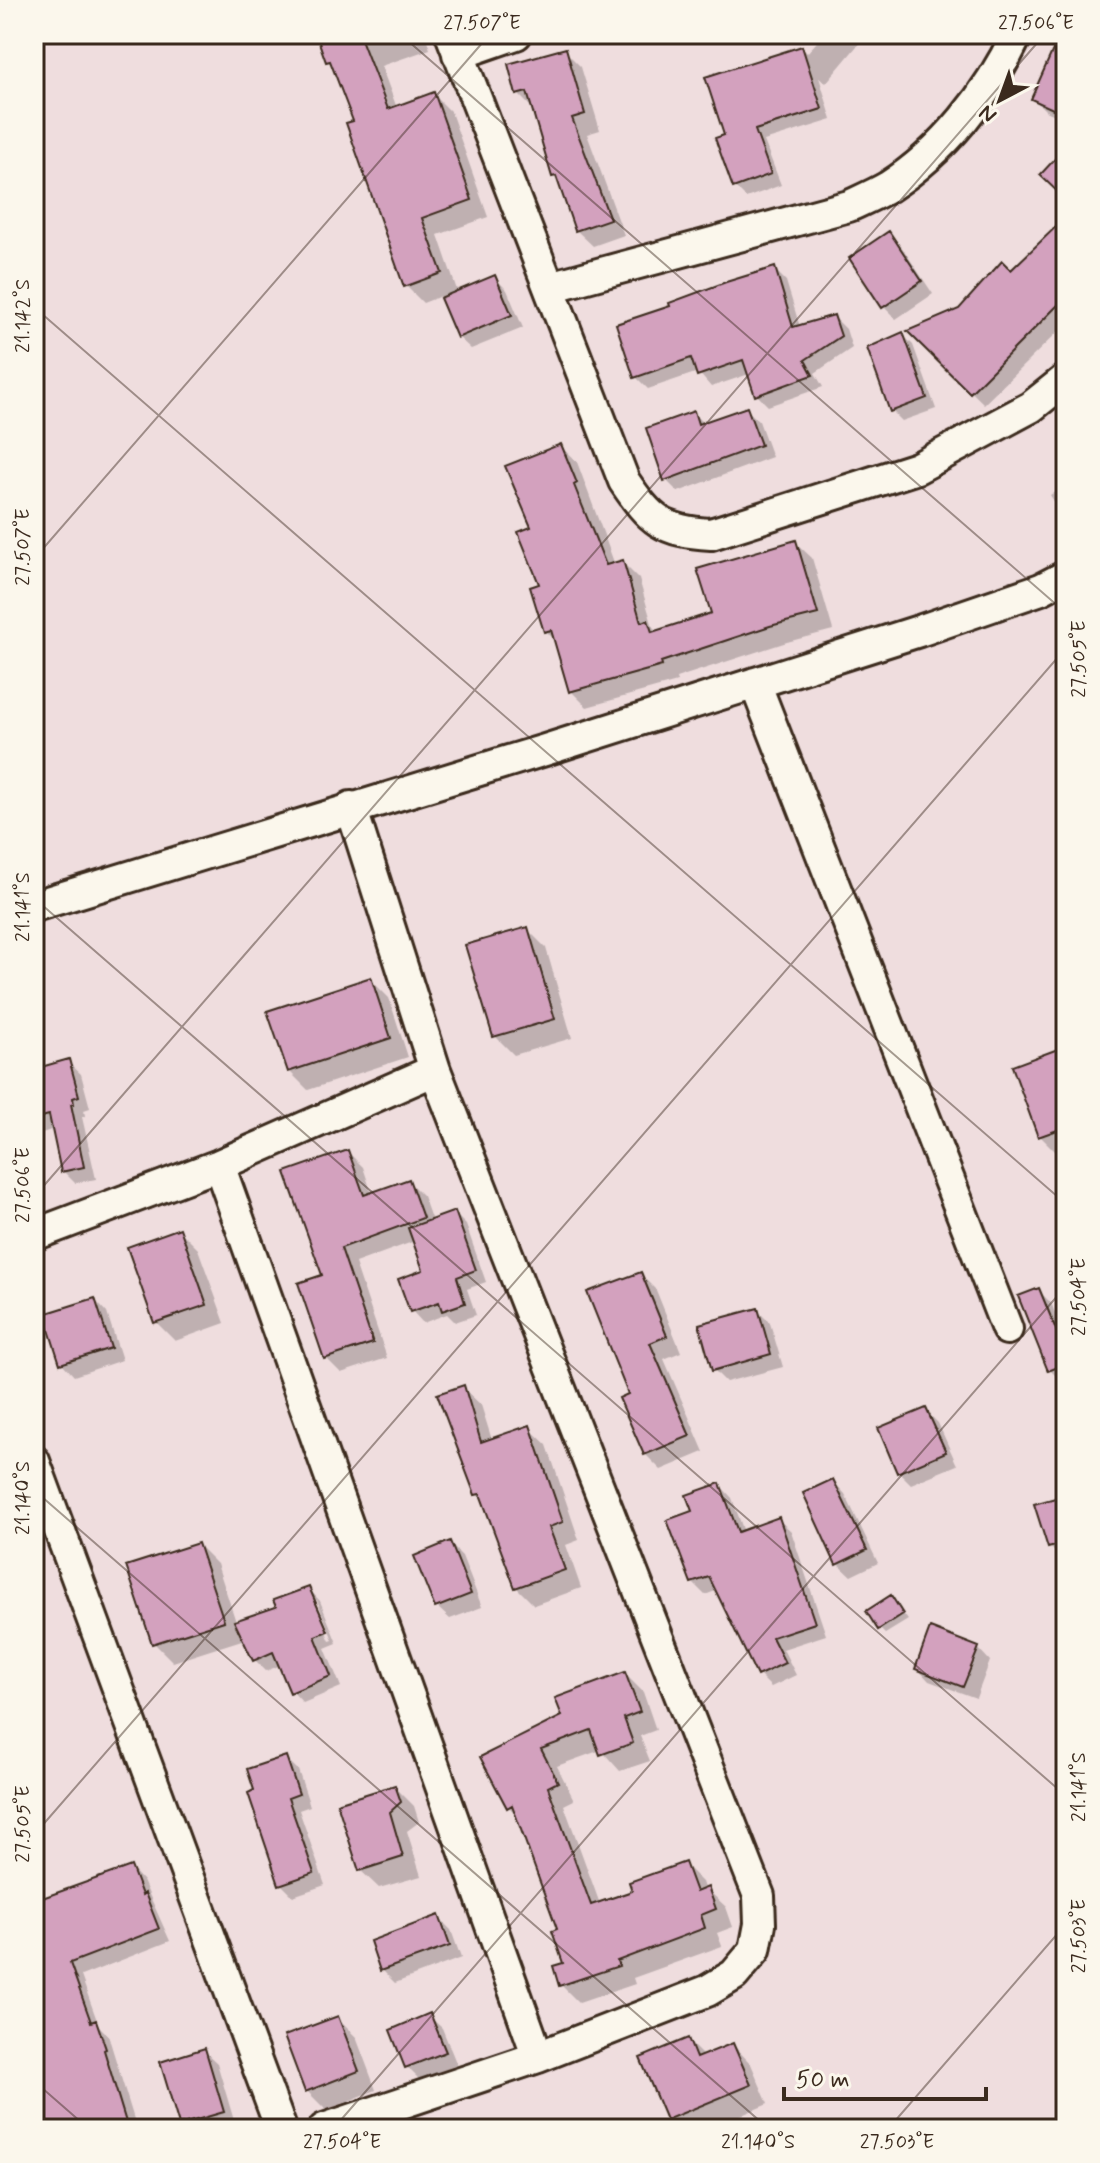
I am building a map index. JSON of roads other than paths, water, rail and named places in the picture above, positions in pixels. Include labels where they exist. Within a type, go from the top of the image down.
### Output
[{"type":"street","points":[[516,34],[454,44],[624,481],[659,523],[681,532],[711,534],[917,468],[1031,407],[1066,379]]},
{"type":"street","points":[[550,287],[849,206],[887,187],[927,156],[967,116],[1004,63],[1017,34]]},
{"type":"street","points":[[34,906],[755,683],[1041,589],[1066,576]]},
{"type":"street","points":[[755,683],[1007,1329]]},
{"type":"street","points":[[324,2129],[538,2057],[707,1991],[734,1975],[755,1950],[760,1924],[759,1896],[435,1070],[351,807]]},
{"type":"street","points":[[34,1235],[219,1165],[435,1070]]},
{"type":"street","points":[[219,1165],[538,2057]]},
{"type":"street","points":[[34,1461],[281,2129]]}]
